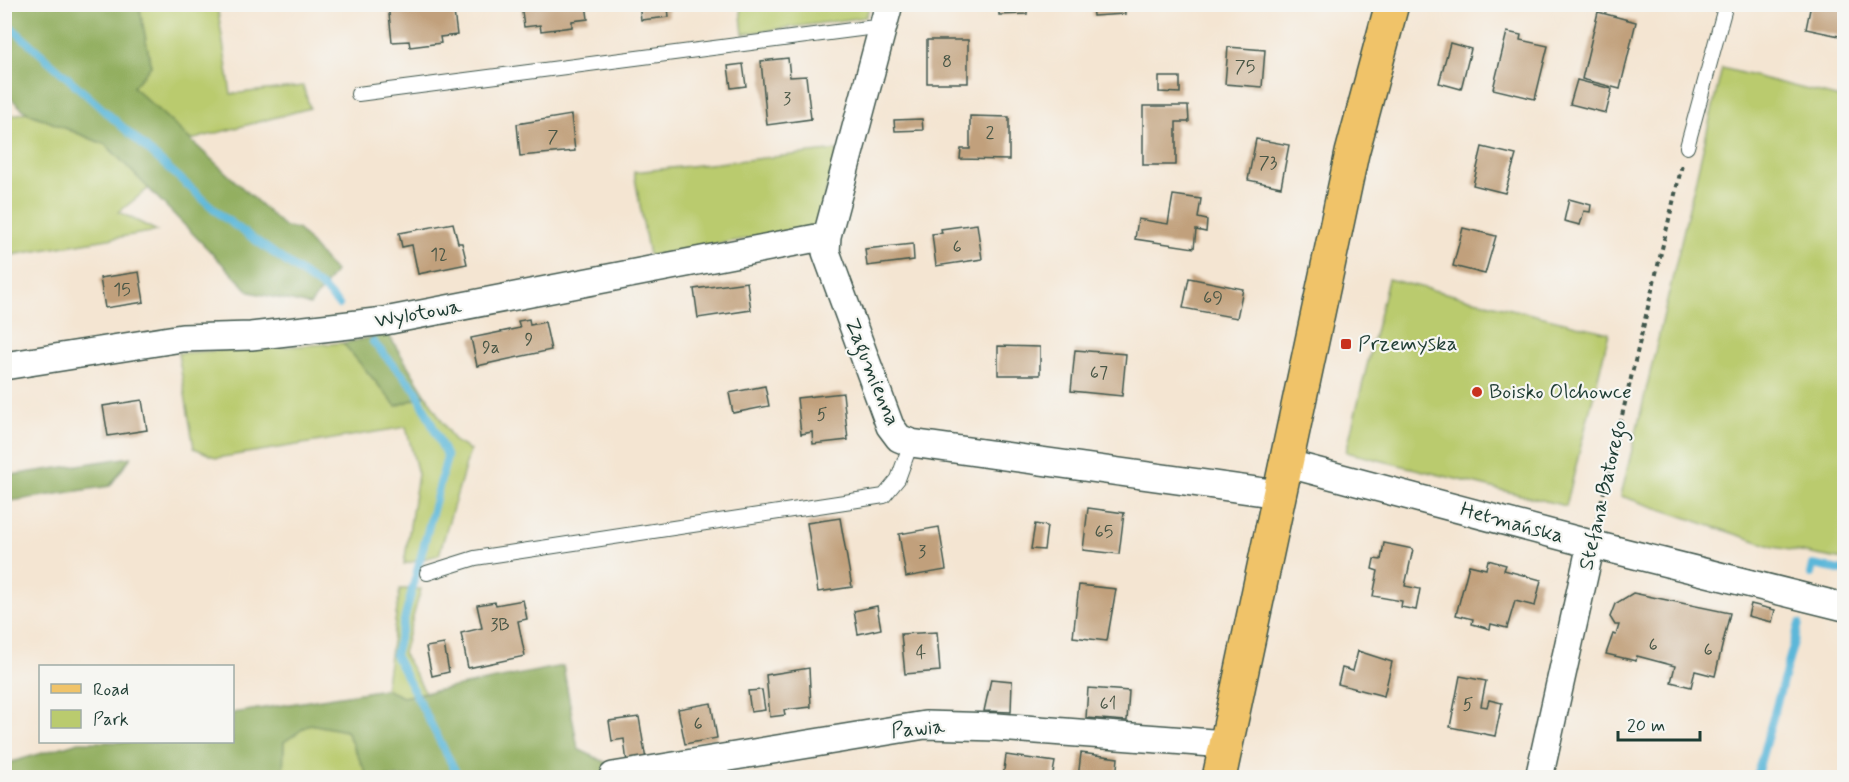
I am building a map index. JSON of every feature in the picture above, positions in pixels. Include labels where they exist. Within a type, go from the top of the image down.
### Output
[{"type":"main road","points":[[1219,777],[1352,153],[1392,4]]},
{"type":"street","name":"Zagumienna","points":[[886,15],[827,236],[829,263],[890,426],[899,438],[911,443],[1278,494]]},
{"type":"street","name":"Wylotowa","points":[[4,366],[182,338],[251,336],[386,321],[827,236]]},
{"type":"street","name":"Hetmańska","points":[[1285,463],[1591,544],[1845,607]]},
{"type":"street","name":"Stefana Batorego","points":[[1539,777],[1591,544]]},
{"type":"street","name":"Pawia","points":[[613,776],[925,725],[997,727],[1226,744]]},
{"type":"lane","points":[[1687,147],[1726,4]]},
{"type":"lane","points":[[358,94],[886,15]]},
{"type":"lane","points":[[427,573],[475,558],[884,496],[898,479],[911,443]]},
{"type":"path","name":"Stefana Batorego","points":[[1591,544],[1687,147]]},
{"type":"green space","points":[[5,4],[139,5],[151,66],[133,87],[285,227],[298,229],[335,272],[310,305],[250,292],[106,145],[26,112],[5,93]]},
{"type":"green space","points":[[740,4],[870,5],[866,17],[743,34]]},
{"type":"green space","points":[[139,5],[217,5],[231,94],[303,86],[310,108],[191,140],[133,87],[151,66]]},
{"type":"green space","points":[[1722,68],[1844,99],[1844,560],[1774,547],[1621,496]]},
{"type":"green space","points":[[26,112],[106,145],[149,188],[119,212],[157,231],[5,256],[5,117]]},
{"type":"green space","points":[[838,150],[816,227],[649,256],[634,172]]},
{"type":"green space","name":"Boisko Olchowce","points":[[1388,279],[1609,333],[1566,506],[1346,452]]},
{"type":"green space","points":[[388,334],[426,395],[396,406],[343,343]]},
{"type":"green space","points":[[343,343],[396,406],[426,395],[454,441],[470,450],[439,555],[404,564],[418,474],[406,427],[217,458],[194,448],[178,353]]},
{"type":"green space","points":[[131,457],[110,486],[5,502],[5,476]]},
{"type":"green space","points":[[400,589],[421,589],[403,653],[425,692],[403,697],[385,689]]},
{"type":"green space","points":[[563,666],[578,749],[613,766],[617,777],[368,777],[346,731],[310,724],[284,742],[283,777],[5,778],[5,764],[76,743],[234,743],[234,713],[385,689],[403,697]]},
{"type":"green space","points":[[310,724],[346,731],[368,777],[283,778],[284,742]]},
{"type":"building","points":[[388,4],[453,4],[457,35],[440,37],[441,43],[410,47],[409,41],[392,42]]},
{"type":"building","points":[[521,4],[586,4],[588,19],[572,21],[572,27],[541,31],[540,25],[524,27]]},
{"type":"building","points":[[639,4],[679,4],[679,6],[668,7],[669,17],[641,20]]},
{"type":"building","points":[[999,4],[1027,4],[1027,14],[999,15]]},
{"type":"building","points":[[1092,4],[1124,4],[1125,14],[1093,16]]},
{"type":"building","points":[[1811,4],[1844,4],[1844,37],[1806,29]]},
{"type":"building","points":[[1598,12],[1636,22],[1620,89],[1582,79]]},
{"type":"building","points":[[1507,32],[1521,35],[1520,40],[1548,46],[1535,99],[1493,89]]},
{"type":"building","points":[[927,40],[968,40],[968,83],[927,83]]},
{"type":"building","points":[[1450,43],[1471,49],[1461,89],[1439,83]]},
{"type":"building","points":[[1228,47],[1265,50],[1262,87],[1225,84]]},
{"type":"building","points":[[788,58],[790,77],[806,76],[811,119],[767,125],[761,61]]},
{"type":"building","points":[[743,64],[746,86],[731,88],[728,66]]},
{"type":"building","points":[[1159,77],[1180,77],[1180,93],[1159,92]]},
{"type":"building","points":[[1577,80],[1612,89],[1606,113],[1570,104]]},
{"type":"building","points":[[1143,106],[1188,106],[1189,122],[1176,122],[1176,165],[1143,165]]},
{"type":"building","points":[[571,115],[575,151],[520,156],[517,124]]},
{"type":"building","points":[[970,116],[1009,117],[1009,160],[960,159],[961,149],[970,149]]},
{"type":"building","points":[[922,119],[923,130],[895,131],[894,120]]},
{"type":"building","points":[[1256,139],[1289,145],[1281,187],[1248,180]]},
{"type":"building","points":[[1482,147],[1516,155],[1505,193],[1473,185]]},
{"type":"building","points":[[1173,195],[1201,199],[1198,218],[1207,220],[1206,232],[1196,230],[1194,248],[1135,239],[1138,219],[1168,224]]},
{"type":"building","points":[[1569,199],[1591,205],[1590,212],[1584,211],[1580,225],[1564,221]]},
{"type":"building","points":[[453,223],[458,243],[462,243],[467,264],[418,274],[412,245],[402,247],[399,233]]},
{"type":"building","points":[[977,224],[982,259],[936,266],[932,234],[942,233],[941,229]]},
{"type":"building","points":[[1463,228],[1496,236],[1485,274],[1453,266]]},
{"type":"building","points":[[913,244],[914,260],[867,266],[865,249]]},
{"type":"building","points":[[139,272],[144,302],[105,308],[100,278]]},
{"type":"building","points":[[1189,278],[1243,289],[1237,318],[1183,308]]},
{"type":"building","points":[[747,282],[751,310],[698,318],[694,289]]},
{"type":"building","points":[[529,319],[530,325],[545,322],[551,350],[477,366],[471,338],[520,328],[518,321]]},
{"type":"building","points":[[998,346],[1040,347],[1040,375],[998,375]]},
{"type":"building","points":[[1075,350],[1126,354],[1122,396],[1071,391]]},
{"type":"building","points":[[765,386],[769,406],[733,413],[729,393]]},
{"type":"building","points":[[843,393],[848,440],[813,444],[812,432],[801,434],[797,398]]},
{"type":"building","points":[[142,400],[147,430],[108,436],[103,406]]},
{"type":"building","points":[[1088,508],[1124,513],[1119,554],[1083,550]]},
{"type":"building","points":[[840,518],[852,587],[818,592],[807,523]]},
{"type":"building","points":[[1035,524],[1047,526],[1044,550],[1031,549]]},
{"type":"building","points":[[939,527],[946,570],[906,577],[899,534]]},
{"type":"building","points":[[1384,543],[1413,549],[1405,586],[1420,589],[1416,610],[1401,607],[1402,601],[1373,596],[1378,571],[1372,569],[1374,559],[1381,560]]},
{"type":"building","points":[[1488,560],[1506,565],[1504,570],[1541,580],[1535,606],[1515,601],[1507,628],[1491,624],[1490,629],[1472,624],[1473,619],[1456,615],[1469,565],[1486,569]]},
{"type":"building","points":[[1079,585],[1116,589],[1107,641],[1073,637]]},
{"type":"building","points":[[1633,593],[1730,613],[1715,676],[1695,671],[1691,687],[1671,682],[1675,666],[1637,656],[1636,661],[1606,654],[1619,625],[1615,625],[1610,617],[1615,604]]},
{"type":"building","points":[[523,600],[527,619],[518,621],[525,656],[468,668],[461,633],[482,628],[477,605],[495,602],[496,605]]},
{"type":"building","points":[[1751,604],[1775,610],[1772,622],[1748,616]]},
{"type":"building","points":[[877,606],[881,629],[858,634],[854,611]]},
{"type":"building","points":[[937,632],[940,671],[905,674],[901,634]]},
{"type":"building","points":[[444,644],[449,672],[432,676],[426,647]]},
{"type":"building","points":[[1358,651],[1392,662],[1384,696],[1338,684],[1342,668],[1353,671]]},
{"type":"building","points":[[809,668],[811,707],[784,710],[785,715],[770,717],[766,675]]},
{"type":"building","points":[[1460,676],[1486,681],[1481,706],[1487,707],[1489,700],[1502,703],[1495,736],[1450,727]]},
{"type":"building","points":[[991,679],[1012,681],[1011,712],[984,711]]},
{"type":"building","points":[[1088,688],[1129,691],[1127,721],[1086,718]]},
{"type":"building","points":[[762,690],[765,710],[751,712],[748,691]]},
{"type":"building","points":[[711,703],[717,738],[685,744],[678,709]]},
{"type":"building","points":[[639,717],[646,760],[627,763],[624,739],[612,741],[609,721]]},
{"type":"building","points":[[1081,753],[1118,758],[1116,778],[1078,778]]},
{"type":"building","points":[[1006,755],[1055,762],[1052,778],[1003,778]]},
{"type":"waterway","points":[[4,21],[223,217],[324,289],[339,305]]},
{"type":"waterway","points":[[373,342],[416,390],[447,457],[395,655],[459,778]]},
{"type":"waterway","points":[[1811,574],[1813,565],[1844,571]]},
{"type":"waterway","points":[[1756,778],[1799,624]]},
{"type":"place","name":"Przemyska","points":[[1346,344]]},
{"type":"place","name":"Boisko Olchowce","points":[[1477,392]]}]
